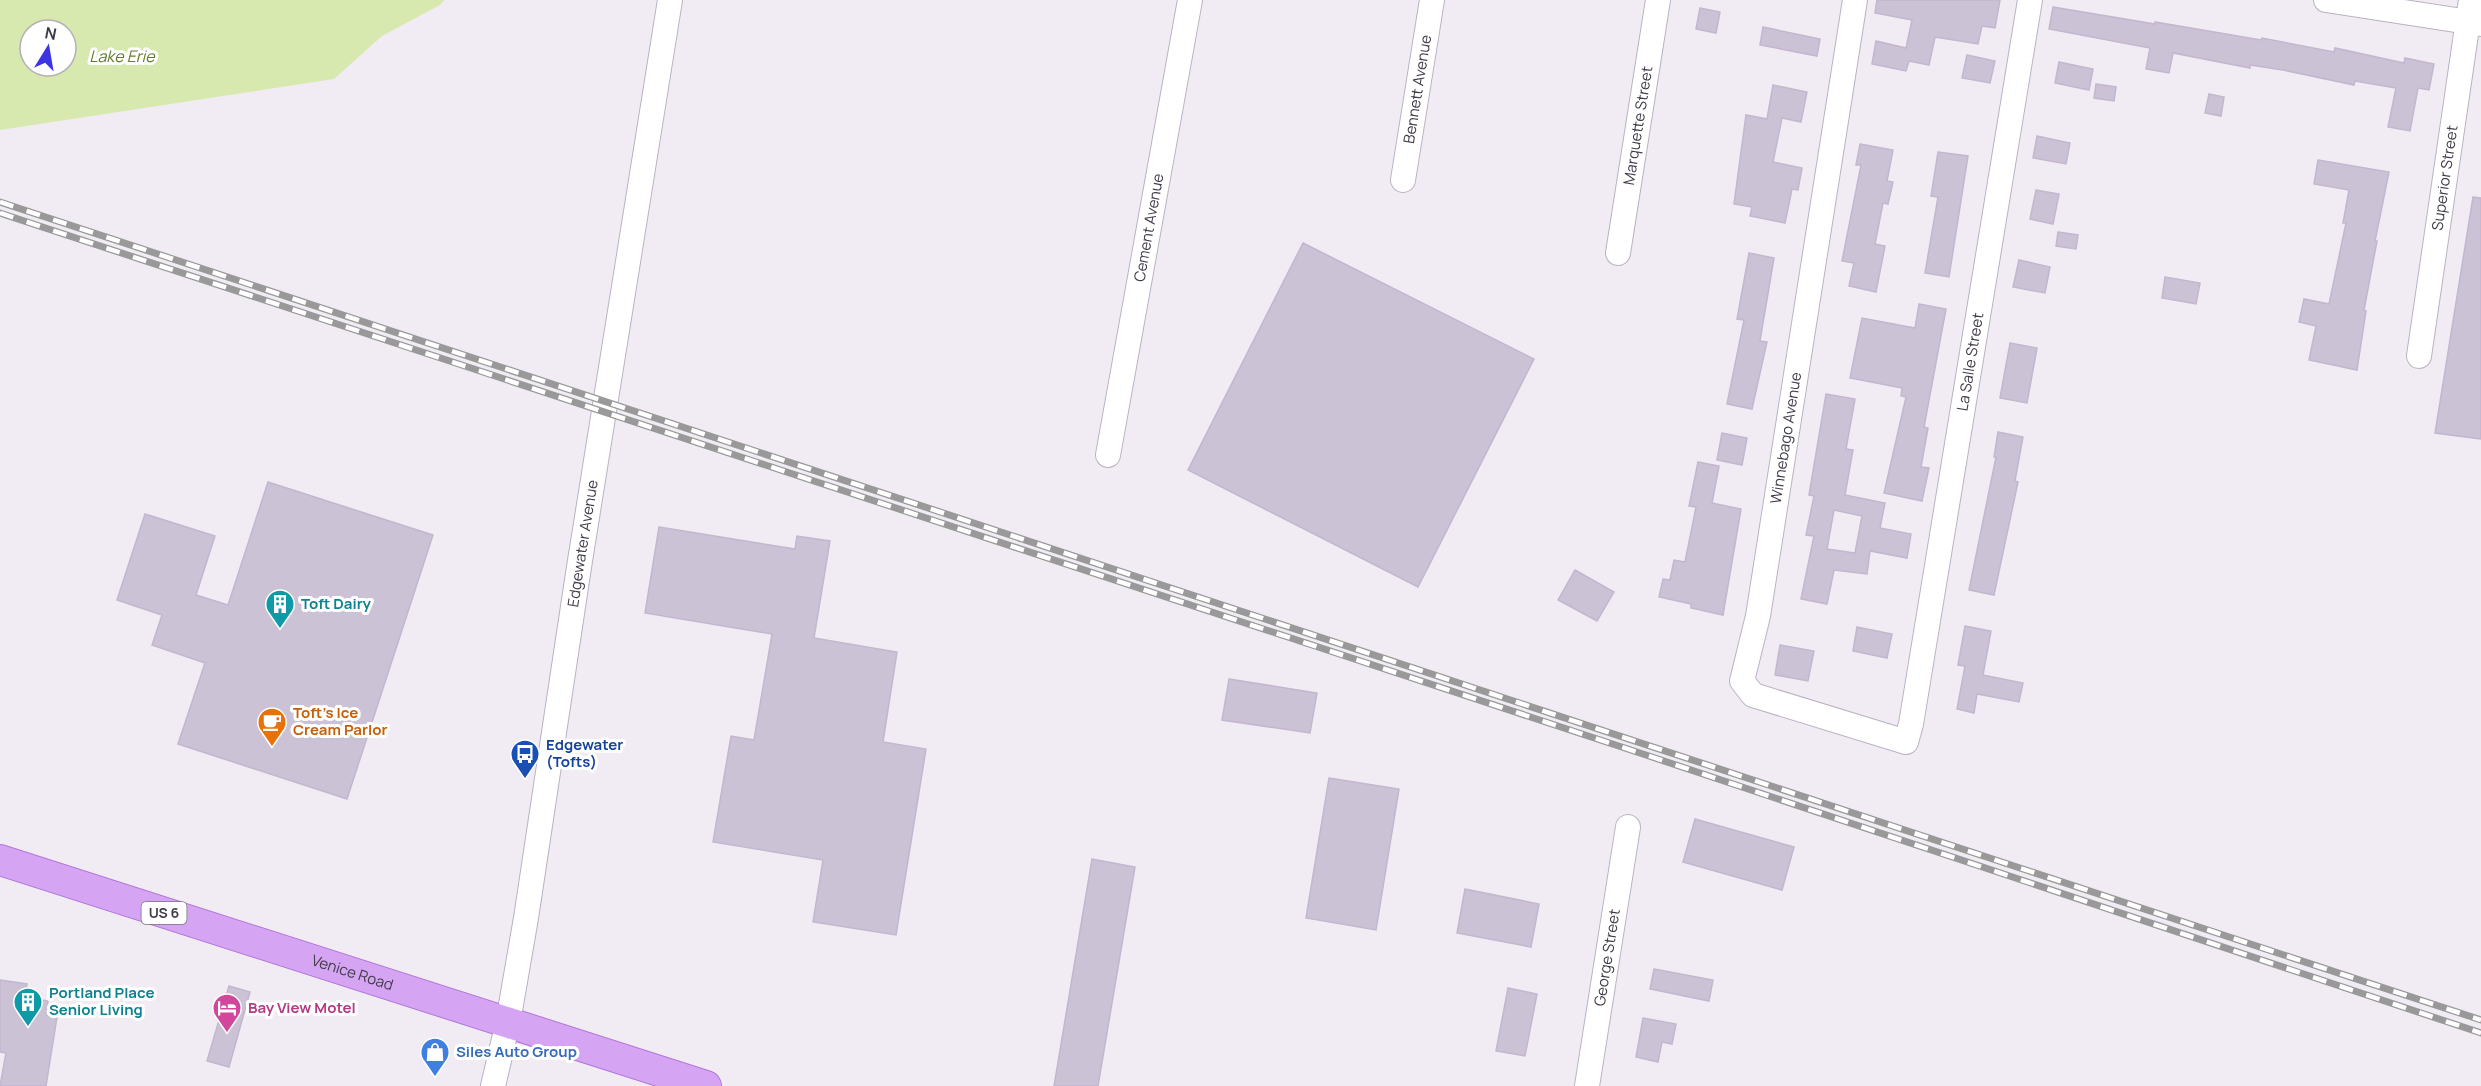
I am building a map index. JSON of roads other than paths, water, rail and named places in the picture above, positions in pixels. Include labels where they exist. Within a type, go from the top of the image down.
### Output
[{"type":"main road","name":"Venice Road","points":[[0,860],[706,1086]]},
{"type":"street","name":"Edgewater Avenue","points":[[493,1086],[508,1022],[528,906],[579,567],[670,0]]},
{"type":"street","name":"Cement Avenue","points":[[1108,455],[1190,0]]},
{"type":"street","name":"Bennett Avenue","points":[[1403,180],[1432,0]]},
{"type":"street","name":"Marquette Street","points":[[1618,252],[1658,0]]},
{"type":"street","name":"Winnebago Avenue","points":[[1855,0],[1758,616],[1742,681],[1753,695],[1906,742],[1911,724]]},
{"type":"street","name":"La Salle Street","points":[[1911,724],[2030,0]]},
{"type":"street","points":[[2326,0],[2473,15]]},
{"type":"street","name":"Superior Street","points":[[2419,356],[2473,15]]},
{"type":"street","name":"George Street","points":[[1587,1086],[1628,827]]},
{"type":"water","name":"Lake Erie","points":[[0,0],[444,0],[440,5],[382,36],[334,79],[0,130]]},
{"type":"railway","points":[[0,202],[2481,1020]]},
{"type":"railway","points":[[0,213],[1646,755],[2481,1033]]},
{"type":"place","name":"Toft Dairy","points":[[280,630]]},
{"type":"place","name":"Toft's Ice Cream Parlor","points":[[272,748]]},
{"type":"place","name":"Edgewater (Tofts)","points":[[525,780]]},
{"type":"place","name":"Portland Place Senior Living","points":[[28,1028]]},
{"type":"place","name":"Bay View Motel","points":[[227,1034]]},
{"type":"place","name":"Siles Auto Group","points":[[435,1078]]}]
